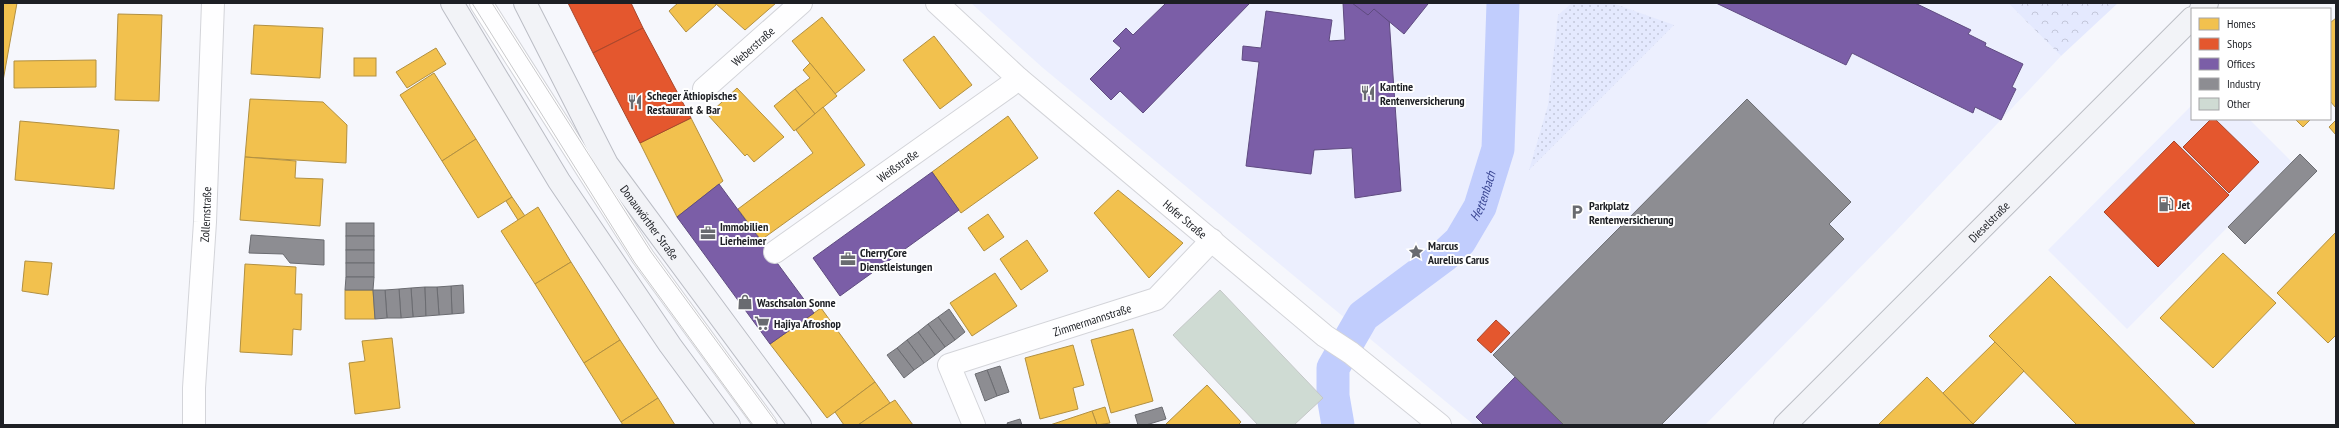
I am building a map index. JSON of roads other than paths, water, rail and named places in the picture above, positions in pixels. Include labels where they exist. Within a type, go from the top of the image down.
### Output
[{"type":"main road","points":[[452,3],[559,181],[670,345],[729,425]]},
{"type":"main road","name":"Donauwörther Straße","points":[[525,3],[607,164],[800,425]]},
{"type":"main road","name":"Dieselstraße","points":[[1785,425],[2191,19]]},
{"type":"street","name":"Zollernstraße","points":[[194,425],[194,388],[205,222],[213,3]]},
{"type":"street","points":[[481,3],[643,257],[766,425]]},
{"type":"street","name":"Weberstraße","points":[[704,88],[802,3]]},
{"type":"street","name":"Hofer Straße","points":[[937,3],[1019,79],[1325,336],[1352,353],[1439,425]]},
{"type":"street","name":"Weißstraße","points":[[775,252],[1019,79]]},
{"type":"street","points":[[560,127],[586,150],[607,164]]},
{"type":"street","name":"Zimmermannstraße","points":[[974,425],[949,365],[1156,299],[1212,240]]},
{"type":"waterway","name":"Hettenbach","points":[[1338,425],[1333,396],[1333,368],[1363,316],[1445,255],[1460,241],[1480,207],[1498,149],[1503,3]]},
{"type":"tram line","points":[[472,3],[635,263],[753,425]]},
{"type":"tram line","points":[[492,3],[651,252],[778,425]]},
{"type":"place","name":"Kantine Rentenversicherung","points":[[1368,93]]},
{"type":"place","name":"Scheger Äthiopisches Restaurant & Bar","points":[[635,102]]},
{"type":"place","name":"Jet","points":[[2166,204]]},
{"type":"place","name":"Parkplatz Rentenversicherung","points":[[1577,212]]},
{"type":"place","name":"Immobilien Lierheimer","points":[[708,233]]},
{"type":"place","name":"Marcus Aurelius Carus","points":[[1416,252]]},
{"type":"place","name":"CherryCore Dienstleistungen","points":[[848,259]]},
{"type":"place","name":"Waschsalon Sonne","points":[[745,302]]},
{"type":"place","name":"Hajiya Afroshop","points":[[762,323]]}]
